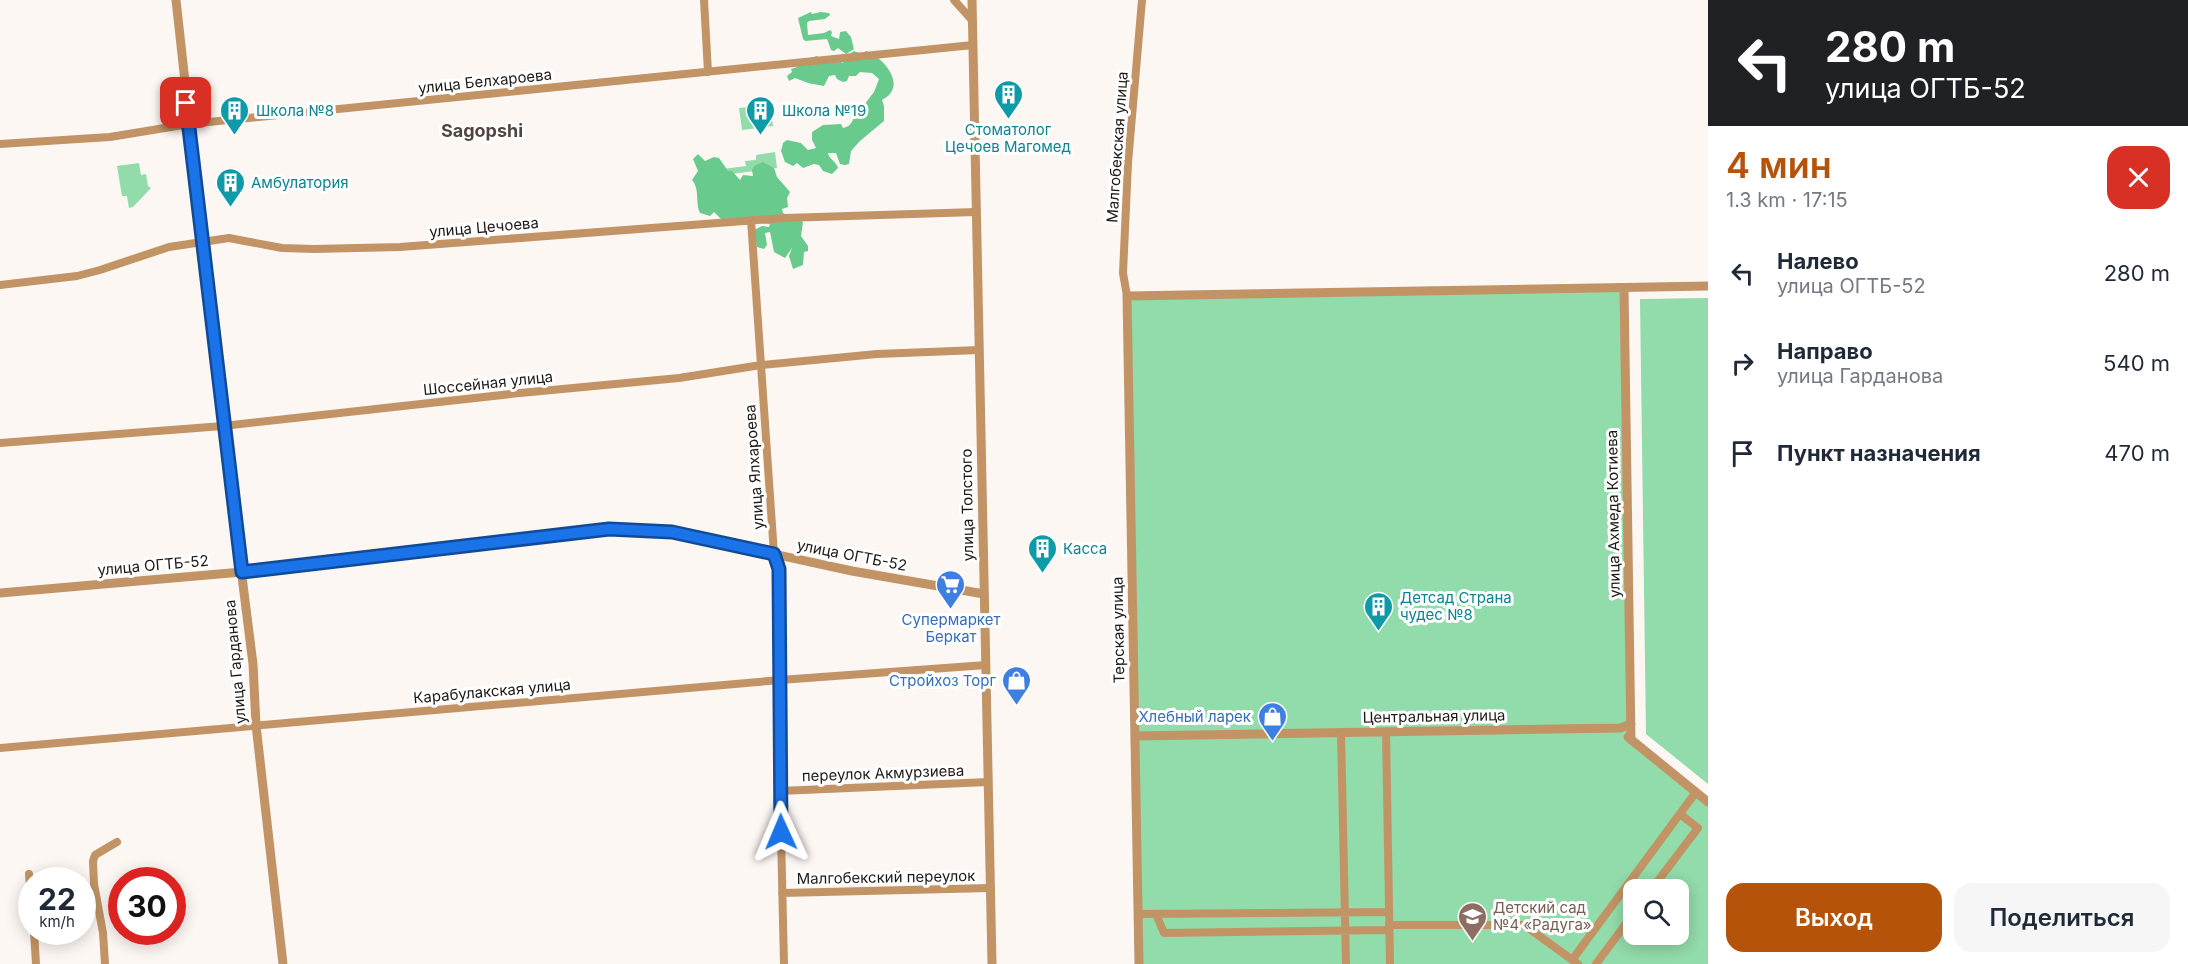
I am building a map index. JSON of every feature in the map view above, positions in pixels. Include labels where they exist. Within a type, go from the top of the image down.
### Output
[{"type":"street","name":"улица Гарданова","points":[[176,0],[223,426],[253,664],[256,725],[284,964]]},
{"type":"street","points":[[704,0],[708,72]]},
{"type":"street","points":[[954,0],[972,20]]},
{"type":"street","points":[[972,0],[973,45]]},
{"type":"street","points":[[972,0],[973,45]]},
{"type":"street","name":"Малгобекская улица","points":[[1127,296],[1123,273],[1126,206],[1142,0]]},
{"type":"street","name":"улица Белхароева","points":[[0,144],[110,137],[189,124],[973,45]]},
{"type":"street","name":"улица Толстого","points":[[973,45],[992,964]]},
{"type":"street","name":"улица Цечоева","points":[[0,285],[49,281],[88,273],[169,247],[229,238],[282,248],[400,247],[751,220],[976,212]]},
{"type":"street","name":"улица Ялхароева","points":[[751,220],[774,554],[779,569],[780,791],[784,964]]},
{"type":"street","points":[[1127,296],[1708,286]]},
{"type":"street","name":"улица Ахмеда Котиева","points":[[1624,288],[1631,740]]},
{"type":"street","name":"Терская улица","points":[[1127,296],[1139,964]]},
{"type":"street","name":"Шоссейная улица","points":[[0,443],[223,426],[679,378],[761,365],[877,354],[979,350]]},
{"type":"street","name":"улица ОГТБ-52","points":[[0,593],[242,572],[609,529],[672,532],[852,572],[984,594]]},
{"type":"street","name":"Карабулакская улица","points":[[0,748],[780,680],[986,665]]},
{"type":"street","name":"Центральная улица","points":[[1135,736],[1617,728],[1631,724]]},
{"type":"street","points":[[1617,728],[1708,801]]},
{"type":"street","points":[[1341,732],[1346,964]]},
{"type":"street","points":[[1386,732],[1390,964]]},
{"type":"street","name":"переулок Акмурзиева","points":[[780,791],[988,782]]},
{"type":"street","points":[[1156,914],[1164,933],[1524,925],[1575,962],[1696,792]]},
{"type":"street","points":[[1659,879],[1698,828],[1680,814]]},
{"type":"street","points":[[105,964],[93,861],[95,855],[117,842]]},
{"type":"street","name":"Малгобекский переулок","points":[[782,894],[990,888]]},
{"type":"street","points":[[1138,914],[1389,912]]},
{"type":"street","points":[[1596,964],[1623,928]]},
{"type":"street","points":[[35,945],[36,964]]},
{"type":"green space","points":[[811,12],[812,14],[829,13],[830,15],[825,19],[809,21],[807,23],[808,35],[830,30],[831,36],[839,39],[840,32],[846,31],[851,37],[854,49],[846,54],[838,48],[831,50],[827,39],[805,41],[798,18]]},
{"type":"green space","points":[[854,51],[861,54],[866,51],[873,55],[891,73],[893,88],[890,94],[882,100],[884,121],[851,151],[849,164],[840,164],[836,153],[828,153],[838,168],[832,174],[823,171],[819,165],[814,164],[803,168],[797,163],[793,166],[785,162],[781,151],[783,143],[787,140],[801,143],[808,150],[816,148],[812,140],[812,132],[823,125],[841,124],[843,128],[850,125],[858,105],[864,105],[874,92],[879,79],[872,73],[860,72],[856,76],[849,76],[847,81],[843,82],[835,75],[829,76],[824,86],[795,78],[789,81],[787,76],[792,72],[791,69],[797,67],[800,61],[817,56],[820,58],[828,56],[843,63],[845,57]]},
{"type":"green space","points":[[770,105],[773,126],[742,130],[739,108]]},
{"type":"green space","points":[[775,152],[777,168],[724,175],[723,169],[746,166],[745,161],[756,160],[756,155]]},
{"type":"green space","points":[[698,154],[705,161],[714,157],[719,158],[728,171],[732,171],[740,180],[743,175],[753,176],[754,166],[763,162],[774,168],[777,177],[790,192],[787,198],[788,207],[782,209],[783,213],[803,222],[801,236],[808,246],[808,251],[804,252],[803,265],[793,269],[789,256],[792,248],[785,258],[774,252],[770,232],[765,233],[767,245],[764,249],[757,247],[754,230],[762,226],[769,227],[770,224],[722,220],[714,212],[710,216],[700,213],[696,187],[692,180],[698,171],[693,159]]},
{"type":"green space","points":[[139,163],[141,175],[146,174],[148,186],[151,188],[133,207],[129,208],[127,196],[122,196],[117,166]]},
{"type":"green space","points":[[1624,288],[1631,740],[1708,802],[1708,964],[1139,964],[1127,296]]},
{"type":"green space","points":[[1708,298],[1708,784],[1646,734],[1640,299]]},
{"type":"place","name":"Стоматолог Цечоев Магомед","points":[[1008,120]]},
{"type":"place","name":"Школа №8","points":[[235,136]]},
{"type":"place","name":"Школа №19","points":[[761,136]]},
{"type":"place","name":"Амбулатория","points":[[230,208]]},
{"type":"place","name":"Касса","points":[[1042,574]]},
{"type":"place","name":"Супермаркет Беркат","points":[[951,610]]},
{"type":"place","name":"Детсад Страна чудес №8","points":[[1379,632]]},
{"type":"place","name":"Стройхоз Торг","points":[[1017,706]]},
{"type":"place","name":"Хлебный ларек","points":[[1272,742]]},
{"type":"place","name":"Детский сад №4 «Радуга»","points":[[1472,942]]},
{"type":"district","name":"Sagopshi","points":[[482,130]]},
{"type":"route","points":[[186,103],[242,572],[609,529],[672,532],[774,554],[779,569],[781,832]]}]
